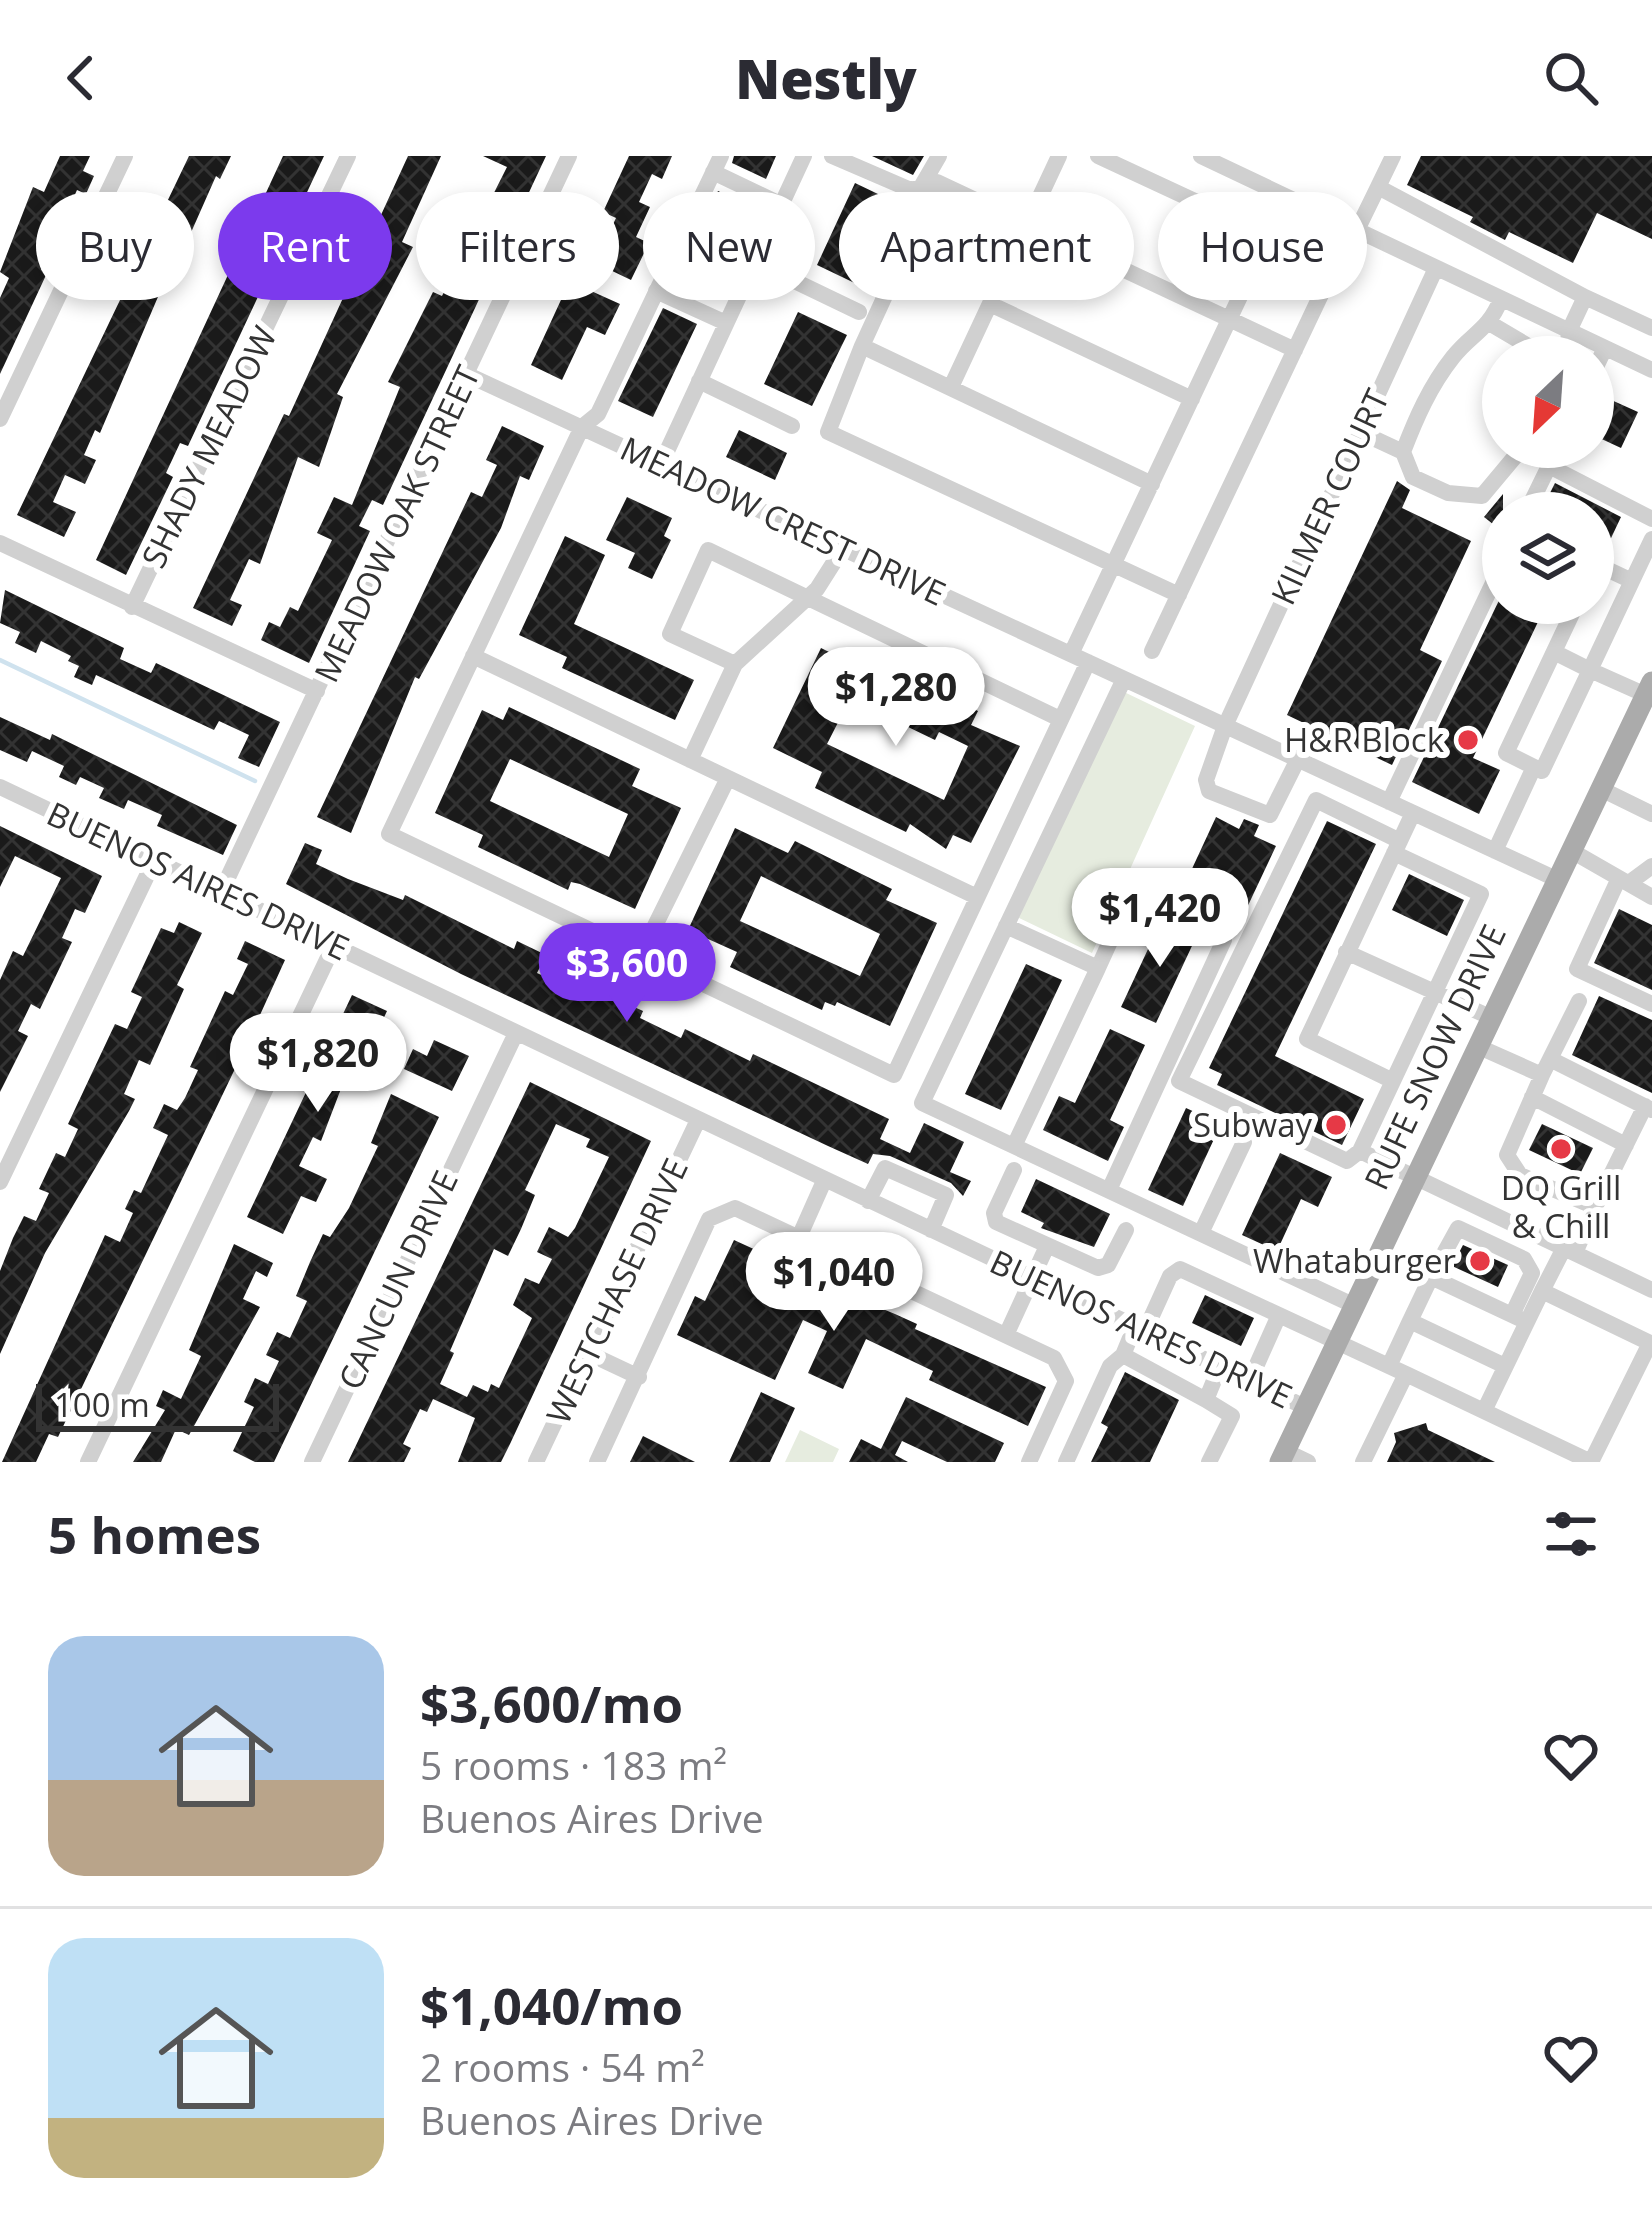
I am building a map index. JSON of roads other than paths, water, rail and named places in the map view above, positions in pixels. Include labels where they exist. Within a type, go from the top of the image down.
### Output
[{"type":"main road","name":"RUFE SNOW DRIVE","points":[[1282,1456],[1649,688]]},
{"type":"street","points":[[0,419],[125,156]]},
{"type":"street","name":"SHADY MEADOW","points":[[132,607],[348,156]]},
{"type":"street","name":"MEADOW OAK STREET","points":[[222,890],[569,156]]},
{"type":"street","points":[[788,192],[804,156]]},
{"type":"street","points":[[832,156],[911,190],[921,187],[939,156]]},
{"type":"street","points":[[949,156],[828,432],[1179,595]]},
{"type":"street","points":[[1042,192],[1059,156]]},
{"type":"street","points":[[652,300],[598,414],[582,428],[389,834],[894,1076],[1060,719],[1114,565],[1262,252],[1255,229],[1098,156]]},
{"type":"street","points":[[1201,156],[1277,192]]},
{"type":"street","points":[[1367,210],[1394,156]]},
{"type":"street","points":[[704,192],[717,164],[761,192]]},
{"type":"street","points":[[937,182],[958,192]]},
{"type":"street","points":[[1378,187],[1652,328]]},
{"type":"street","points":[[1367,235],[1580,336]]},
{"type":"street","name":"KILMER COURT","points":[[1298,760],[1270,815],[1209,791],[1206,780],[1225,726],[1436,268]]},
{"type":"street","points":[[1134,275],[1295,350]]},
{"type":"street","points":[[815,291],[859,312]]},
{"type":"street","points":[[1569,336],[1585,297]]},
{"type":"street","points":[[1403,452],[1420,407],[1455,354],[1491,324],[1501,299]]},
{"type":"street","points":[[676,300],[726,323]]},
{"type":"street","points":[[661,464],[737,300]]},
{"type":"street","points":[[951,387],[992,300]]},
{"type":"street","points":[[1152,651],[1319,300]]},
{"type":"street","points":[[990,304],[1192,399]]},
{"type":"street","points":[[1491,324],[1511,336]]},
{"type":"street","points":[[862,346],[1152,484]]},
{"type":"street","points":[[1614,352],[1652,370]]},
{"type":"street","name":"MEADOW CREST DRIVE","points":[[468,375],[1556,879]]},
{"type":"street","points":[[699,381],[792,426]]},
{"type":"street","points":[[1360,433],[1403,452],[1414,478],[1448,493],[1482,496],[1505,468]]},
{"type":"street","points":[[1553,468],[1652,519]]},
{"type":"street","points":[[1567,624],[1506,753],[1542,771],[1652,539]]},
{"type":"street","points":[[0,543],[317,692]]},
{"type":"street","points":[[690,760],[735,664],[808,598],[843,548]]},
{"type":"street","points":[[735,664],[670,634],[708,550],[1060,719]]},
{"type":"street","points":[[1614,572],[1632,581]]},
{"type":"street","points":[[1389,802],[1482,606]]},
{"type":"street","points":[[1554,652],[1590,670],[1649,688]]},
{"type":"street","points":[[473,656],[977,898]]},
{"type":"street","points":[[1124,679],[922,1102],[1355,1306]]},
{"type":"street","points":[[1495,851],[1534,767]]},
{"type":"street","points":[[641,954],[728,778]]},
{"type":"street","name":"BUENOS AIRES DRIVE","points":[[0,788],[1307,1408]]},
{"type":"street","points":[[1600,789],[1652,814]]},
{"type":"street","points":[[1316,800],[1481,894],[1436,993],[1360,1151],[1347,1161],[1179,1081],[1316,800]]},
{"type":"street","points":[[1393,1081],[1306,1039],[1413,813]]},
{"type":"street","points":[[1570,850],[1652,897]]},
{"type":"street","points":[[0,1182],[155,860]]},
{"type":"street","points":[[1652,866],[1624,881],[1577,969],[1652,1004]]},
{"type":"street","points":[[1014,1146],[1130,901],[1140,892],[1219,922],[1224,940],[1109,1190]]},
{"type":"street","points":[[1006,926],[1098,968]]},
{"type":"street","points":[[88,1462],[334,944]]},
{"type":"street","points":[[1346,952],[1490,1017]]},
{"type":"street","points":[[1579,1001],[1508,1155],[1520,1175],[1595,1207]]},
{"type":"street","name":"CANCUN DRIVE","points":[[312,1462],[516,1033]]},
{"type":"street","points":[[1477,1046],[1546,1067],[1648,1108],[1569,1250],[1520,1318]]},
{"type":"street","points":[[1532,1097],[1626,1145]]},
{"type":"street","name":"WESTCHASE DRIVE","points":[[536,1462],[698,1120]]},
{"type":"street","points":[[1201,1233],[1244,1142]]},
{"type":"street","points":[[1360,1151],[1652,1290]]},
{"type":"street","points":[[868,1201],[885,1168],[946,1195],[931,1230]]},
{"type":"street","points":[[1014,1169],[994,1213],[996,1222],[1098,1268],[1108,1265],[1126,1230]]},
{"type":"street","points":[[800,1235],[824,1181]]},
{"type":"street","points":[[598,1462],[709,1220],[735,1208],[1054,1358],[1066,1381],[1029,1462]]},
{"type":"street","points":[[1363,1462],[1398,1370],[1410,1321],[1458,1228],[1524,1259],[1532,1273],[1505,1366],[1484,1411]]},
{"type":"street","points":[[1007,1333],[1047,1246]]},
{"type":"street","points":[[1066,1462],[1110,1366],[1123,1355],[1170,1276],[1180,1269],[1591,1462],[1651,1344],[1543,1292]]},
{"type":"street","points":[[1431,1277],[1520,1318]]},
{"type":"street","points":[[1250,1380],[1280,1315]]},
{"type":"street","points":[[1410,1321],[1505,1366]]},
{"type":"street","points":[[588,1353],[639,1377]]},
{"type":"street","points":[[1123,1355],[1232,1416],[1209,1462]]},
{"type":"street","points":[[1206,1400],[1220,1366]]},
{"type":"street","points":[[1282,1456],[1308,1462]]},
{"type":"waterway","points":[[0,660],[255,781]]},
{"type":"place","name":"H&R Block","points":[[1468,740]]},
{"type":"place","name":"Subway","points":[[1336,1125]]},
{"type":"place","name":"DQ Grill & Chill","points":[[1561,1149]]},
{"type":"place","name":"Whataburger","points":[[1480,1261]]}]
